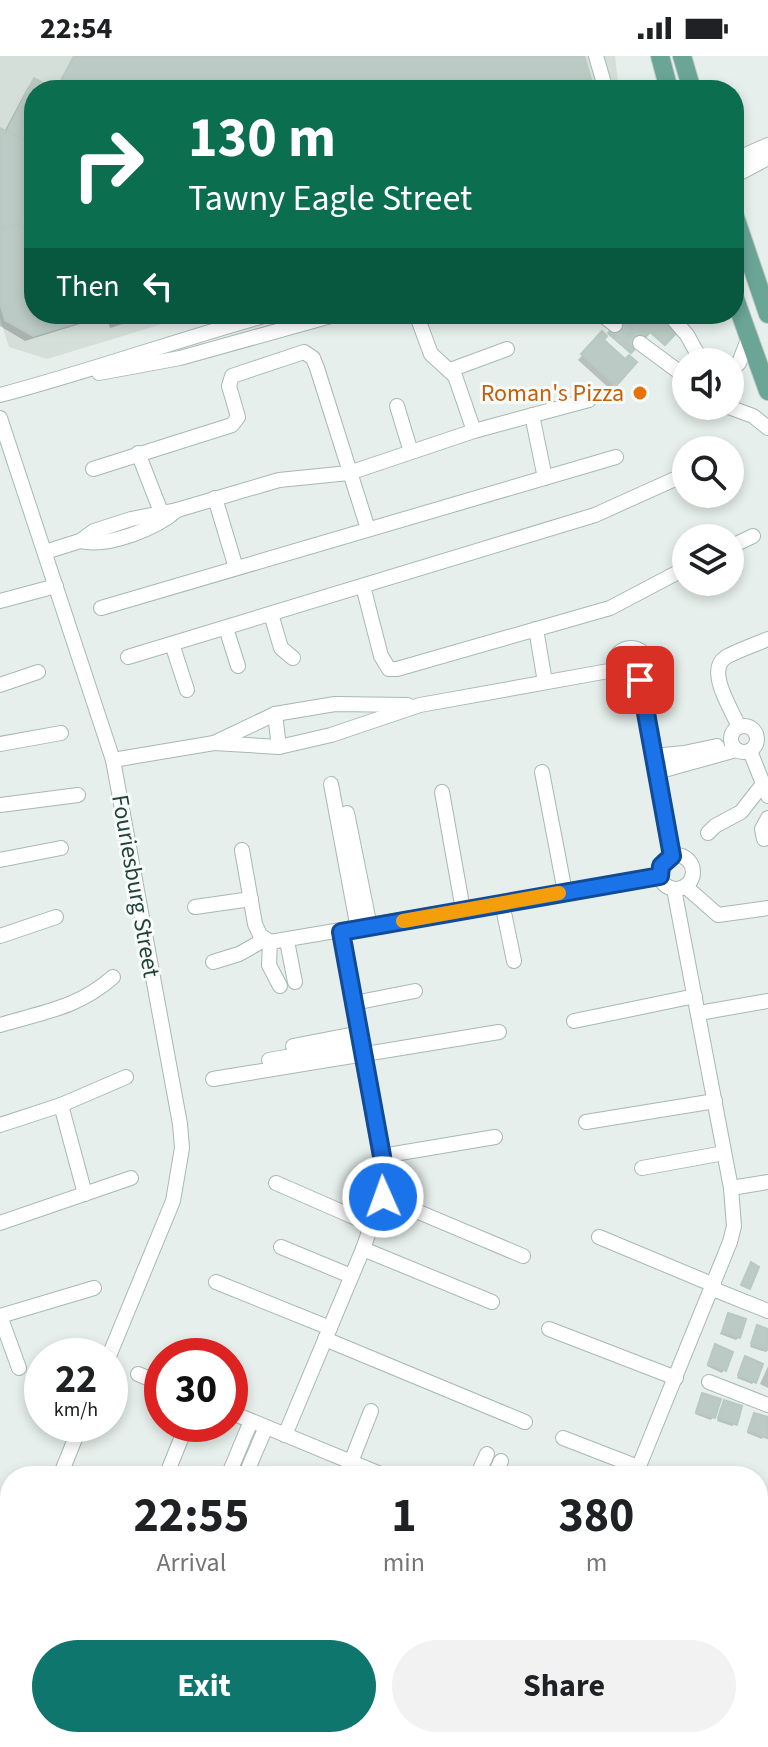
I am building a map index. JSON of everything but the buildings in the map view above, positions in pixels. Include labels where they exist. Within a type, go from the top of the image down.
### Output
[{"type":"main road","points":[[660,56],[666,80]]},
{"type":"main road","points":[[682,56],[689,80]]},
{"type":"main road","points":[[744,243],[768,314]]},
{"type":"main road","points":[[743,324],[768,391]]},
{"type":"street","points":[[596,56],[603,80]]},
{"type":"street","points":[[744,156],[768,145]]},
{"type":"street","points":[[744,171],[768,158]]},
{"type":"street","points":[[0,395],[74,376],[121,358],[237,324]]},
{"type":"street","points":[[74,376],[180,358],[302,324]]},
{"type":"street","points":[[420,324],[431,354],[450,370],[474,431]]},
{"type":"street","points":[[678,324],[694,348]]},
{"type":"street","points":[[744,350],[748,339]]},
{"type":"street","points":[[640,343],[672,367]]},
{"type":"street","points":[[450,370],[507,349]]},
{"type":"street","points":[[93,469],[232,425],[238,417],[229,386],[232,376],[304,352],[313,358],[317,368],[368,529]]},
{"type":"street","points":[[45,552],[80,541],[94,531],[118,530],[279,480],[349,473],[474,431],[589,400]]},
{"type":"street","points":[[397,406],[411,452]]},
{"type":"street","points":[[744,413],[768,428]]},
{"type":"street","points":[[532,415],[545,478]]},
{"type":"street","name":"Fouriesburg Street","points":[[0,418],[113,760],[182,1148],[173,1201],[116,1338]]},
{"type":"street","points":[[138,453],[163,516]]},
{"type":"street","points":[[101,608],[616,457]]},
{"type":"street","points":[[128,657],[595,515],[672,481]]},
{"type":"street","points":[[215,498],[236,568]]},
{"type":"street","points":[[744,540],[753,536]]},
{"type":"street","points":[[363,586],[381,656],[389,669],[397,669],[624,603],[672,576]]},
{"type":"street","points":[[0,601],[56,586]]},
{"type":"street","points":[[271,614],[281,648],[293,658]]},
{"type":"street","points":[[226,628],[238,666]]},
{"type":"street","points":[[536,629],[545,682]]},
{"type":"street","points":[[739,727],[719,683],[718,667],[723,659],[768,639]]},
{"type":"street","points":[[172,644],[187,690]]},
{"type":"street","points":[[632,648],[644,653],[649,664],[640,680],[621,680],[614,670],[615,658],[620,652],[632,648]]},
{"type":"street","points":[[113,760],[214,743],[279,747],[331,735],[420,705],[614,670]]},
{"type":"street","points":[[0,685],[38,672]]},
{"type":"street","points":[[640,680],[672,856]]},
{"type":"street","points":[[214,743],[275,714],[335,704],[420,705]]},
{"type":"street","points":[[275,714],[279,747]]},
{"type":"street","points":[[657,772],[739,748],[757,744],[756,734],[749,727],[739,727],[733,731],[739,748],[766,790],[741,812],[708,833]]},
{"type":"street","points":[[0,744],[61,733]]},
{"type":"street","points":[[654,756],[739,748]]},
{"type":"street","points":[[542,772],[565,892]]},
{"type":"street","points":[[331,784],[364,928]]},
{"type":"street","points":[[442,792],[463,910]]},
{"type":"street","points":[[0,805],[78,795]]},
{"type":"street","points":[[347,813],[364,928]]},
{"type":"street","points":[[764,839],[762,829],[768,818]]},
{"type":"street","points":[[0,860],[61,848]]},
{"type":"street","points":[[242,850],[255,924],[267,941],[269,965],[280,986]]},
{"type":"street","points":[[680,888],[692,877],[692,866],[684,857],[672,856],[661,866],[660,876],[665,885],[680,888],[718,915],[768,908]]},
{"type":"street","points":[[213,962],[267,941],[287,941],[660,876]]},
{"type":"street","points":[[639,1466],[714,1287],[734,1226],[731,1188],[695,996],[680,888]]},
{"type":"street","points":[[195,907],[251,899]]},
{"type":"street","points":[[502,903],[514,961]]},
{"type":"street","points":[[0,936],[56,917]]},
{"type":"street","points":[[285,1435],[363,1249],[385,1186],[341,932]]},
{"type":"street","points":[[287,941],[295,982]]},
{"type":"street","points":[[0,1025],[77,1002],[113,977]]},
{"type":"street","points":[[354,1003],[415,991]]},
{"type":"street","points":[[574,1021],[695,996]]},
{"type":"street","points":[[699,1013],[768,1001]]},
{"type":"street","points":[[284,1047],[499,1032]]},
{"type":"street","points":[[245,1064],[362,1043]]},
{"type":"street","points":[[213,1079],[362,1043]]},
{"type":"street","points":[[0,1125],[61,1105],[126,1077]]},
{"type":"street","points":[[586,1122],[715,1101]]},
{"type":"street","points":[[61,1105],[85,1194]]},
{"type":"street","points":[[382,1156],[495,1137]]},
{"type":"street","points":[[642,1168],[724,1153]]},
{"type":"street","points":[[0,1223],[131,1178]]},
{"type":"street","points":[[731,1188],[768,1182]]},
{"type":"street","points":[[276,1183],[372,1225]]},
{"type":"street","points":[[383,1197],[523,1256]]},
{"type":"street","points":[[599,1237],[714,1287],[767,1306]]},
{"type":"street","points":[[281,1247],[351,1276]]},
{"type":"street","points":[[363,1249],[492,1302]]},
{"type":"street","points":[[216,1282],[525,1422]]},
{"type":"street","points":[[19,1368],[0,1316],[94,1288]]},
{"type":"street","points":[[549,1329],[676,1378]]},
{"type":"street","points":[[138,1374],[144,1376]]},
{"type":"street","points":[[709,1382],[768,1405]]},
{"type":"street","points":[[345,1466],[371,1411]]},
{"type":"street","points":[[248,1420],[360,1466]]},
{"type":"street","points":[[232,1466],[251,1421]]},
{"type":"street","points":[[249,1466],[266,1427]]},
{"type":"street","points":[[563,1438],[623,1466]]},
{"type":"street","points":[[64,1466],[74,1442]]},
{"type":"street","points":[[170,1466],[180,1442]]},
{"type":"street","points":[[486,1466],[494,1457],[494,1466]]},
{"type":"shaded area","points":[[0,56],[615,56],[618,80],[24,80],[24,324],[162,324],[47,359],[9,347],[0,319]]},
{"type":"tunnel","points":[[615,325],[640,343]]},
{"type":"slow traffic","points":[[403,921],[559,893]]},
{"type":"place","name":"Roman's Pizza","points":[[640,393]]},
{"type":"route","points":[[383,1197],[382,1156],[341,932],[660,876],[663,861],[672,856],[640,680]]}]
